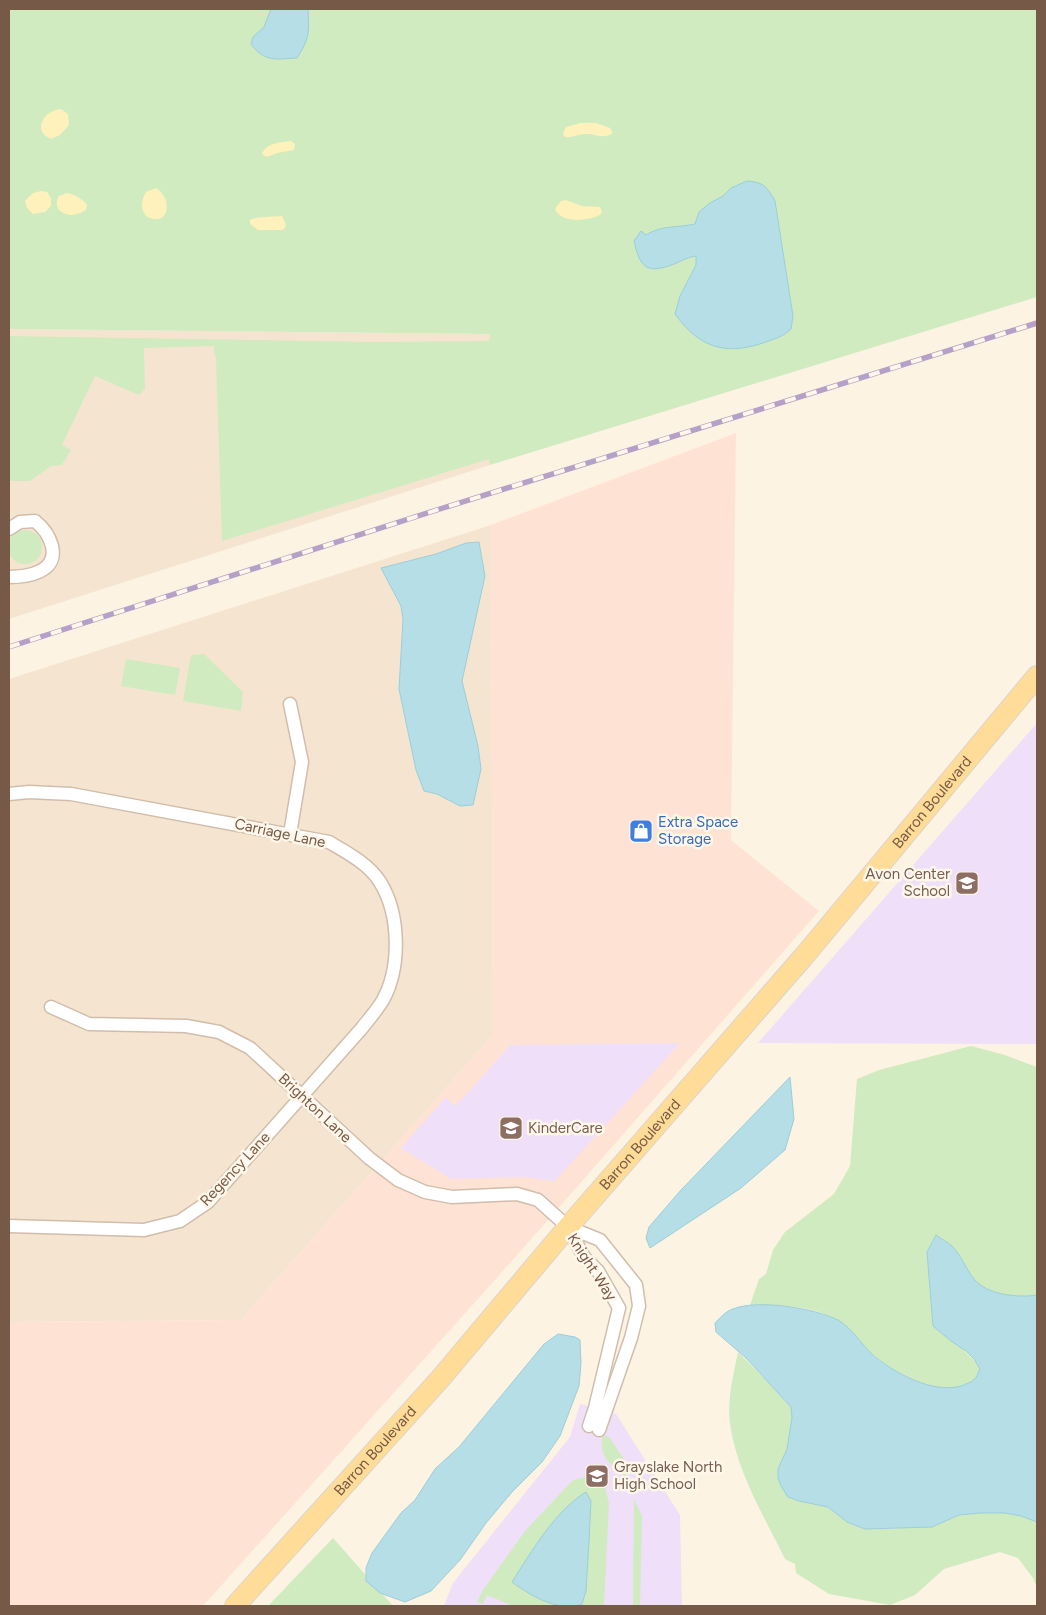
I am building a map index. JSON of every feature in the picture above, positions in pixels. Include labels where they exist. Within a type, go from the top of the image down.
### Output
[{"type":"main road","name":"Barron Boulevard","points":[[236,1606],[440,1379],[568,1227],[822,936],[1037,676]]},
{"type":"street","points":[[9,529],[20,522],[35,521],[45,529],[51,540],[53,552],[53,559],[48,566],[39,572],[22,577],[9,577]]},
{"type":"street","points":[[290,704],[302,762],[290,834]]},
{"type":"street","name":"Carriage Lane","points":[[9,794],[30,792],[71,794],[329,842],[358,859],[380,881],[391,907],[397,942],[392,977],[383,1001],[362,1028],[302,1096]]},
{"type":"street","name":"Brighton Lane","points":[[51,1007],[90,1024],[186,1026],[219,1032],[250,1048],[369,1158],[398,1180],[425,1192],[452,1197],[517,1194],[538,1200],[568,1227]]},
{"type":"street","name":"Regency Lane","points":[[9,1226],[144,1230],[180,1221],[208,1202],[302,1096]]},
{"type":"street","name":"Knight Way","points":[[568,1227],[600,1240],[636,1285],[638,1306],[631,1338],[594,1428],[595,1408],[619,1308],[598,1271],[584,1257],[568,1227]]},
{"type":"shaded area","points":[[9,329],[490,334],[490,465],[9,619]]},
{"type":"shaded area","points":[[736,433],[731,840],[819,911],[519,1253],[203,1606],[9,1606],[9,1322],[241,1320],[493,1035],[491,525]]},
{"type":"shaded area","points":[[491,525],[493,1035],[241,1320],[9,1322],[9,679]]},
{"type":"shaded area","name":"Avon Center School","points":[[1037,723],[1037,1044],[758,1043]]},
{"type":"shaded area","name":"KinderCare","points":[[680,1043],[555,1181],[523,1177],[451,1179],[401,1148],[446,1097],[454,1106],[510,1045]]},
{"type":"shaded area","name":"Grayslake North High School","points":[[580,1404],[616,1414],[680,1515],[682,1606],[444,1606],[453,1583],[570,1437]]},
{"type":"green space","points":[[9,9],[1037,9],[1037,297],[490,465],[489,459],[222,541],[216,358],[214,346],[144,348],[145,389],[139,395],[95,376],[62,445],[71,450],[62,465],[51,466],[30,481],[9,481],[9,336],[376,342],[489,341],[490,334],[9,329]]},
{"type":"green space","points":[[25,530],[32,531],[37,535],[41,540],[41,554],[37,559],[32,563],[25,564],[18,563],[13,559],[9,554],[8,547],[9,540],[13,535],[18,531]]},
{"type":"green space","points":[[204,654],[243,692],[241,711],[183,701],[191,655]]},
{"type":"green space","points":[[126,659],[180,668],[175,695],[121,686]]},
{"type":"green space","points":[[971,1046],[1005,1055],[1037,1067],[1037,1295],[1003,1294],[987,1289],[974,1279],[952,1246],[935,1236],[927,1252],[933,1326],[965,1351],[980,1369],[972,1382],[950,1388],[938,1387],[915,1380],[893,1369],[869,1351],[844,1324],[829,1316],[795,1307],[750,1305],[759,1279],[766,1274],[773,1250],[785,1232],[834,1194],[850,1166],[857,1079],[879,1070]]},
{"type":"green space","points":[[738,1352],[791,1407],[792,1417],[787,1449],[778,1469],[788,1497],[828,1507],[847,1522],[876,1529],[932,1527],[959,1515],[980,1513],[1005,1513],[1021,1516],[1037,1522],[1037,1588],[1033,1578],[1018,1558],[1000,1552],[944,1569],[915,1595],[890,1605],[829,1594],[796,1573],[795,1564],[785,1559],[752,1494],[734,1442],[729,1406]]},
{"type":"green space","points":[[603,1435],[609,1437],[626,1462],[628,1467],[627,1478],[611,1465],[604,1455],[602,1449]]},
{"type":"green space","points":[[590,1476],[604,1482],[609,1504],[604,1606],[513,1606],[487,1595],[483,1604],[477,1602],[483,1590],[525,1531],[573,1480]]},
{"type":"green space","points":[[634,1499],[642,1516],[640,1606],[633,1606]]},
{"type":"green space","points":[[333,1538],[393,1606],[268,1606]]},
{"type":"sand","points":[[61,109],[68,114],[69,125],[60,135],[51,139],[42,131],[42,121],[49,113]]},
{"type":"sand","points":[[580,123],[596,123],[610,128],[613,133],[606,136],[585,134],[565,137],[563,133],[566,127]]},
{"type":"sand","points":[[291,141],[295,144],[294,150],[267,157],[262,153],[271,145]]},
{"type":"sand","points":[[156,188],[162,193],[167,205],[164,216],[160,219],[146,216],[142,204],[146,192]]},
{"type":"sand","points":[[47,192],[51,198],[51,206],[45,212],[33,214],[27,208],[25,201],[33,193]]},
{"type":"sand","points":[[67,193],[83,200],[87,205],[86,210],[72,215],[65,214],[59,210],[57,200],[59,196]]},
{"type":"sand","points":[[566,200],[582,206],[600,207],[602,212],[600,215],[582,220],[563,217],[555,209],[561,201]]},
{"type":"sand","points":[[282,216],[286,225],[281,230],[258,230],[250,224],[250,220],[256,218]]},
{"type":"water","points":[[271,9],[308,9],[308,35],[297,58],[272,59],[261,54],[251,44],[253,37],[264,27]]},
{"type":"water","points":[[747,181],[764,186],[775,201],[793,316],[791,329],[778,338],[749,347],[724,348],[713,346],[703,341],[693,334],[675,314],[680,296],[696,265],[696,256],[657,269],[651,268],[642,263],[634,241],[641,231],[646,235],[663,228],[695,224],[699,212],[723,196],[731,188]]},
{"type":"water","points":[[479,542],[485,576],[462,681],[478,746],[481,769],[473,805],[460,806],[437,794],[424,791],[416,770],[399,689],[403,620],[401,606],[381,568],[436,554],[466,543]]},
{"type":"water","points":[[790,1077],[794,1119],[785,1150],[741,1188],[650,1248],[646,1238],[649,1227],[681,1190]]},
{"type":"water","points":[[936,1235],[952,1246],[974,1279],[987,1289],[1003,1294],[1037,1295],[1037,1522],[1005,1513],[980,1513],[959,1515],[932,1527],[865,1529],[847,1522],[828,1507],[788,1497],[778,1478],[778,1469],[787,1449],[792,1417],[791,1407],[746,1358],[716,1332],[715,1323],[721,1317],[730,1310],[743,1306],[786,1306],[815,1312],[838,1320],[848,1327],[873,1355],[903,1375],[938,1387],[950,1388],[961,1386],[976,1378],[980,1369],[966,1351],[933,1326],[927,1252]]},
{"type":"water","points":[[558,1334],[575,1337],[580,1340],[581,1363],[579,1386],[560,1436],[542,1462],[512,1492],[486,1523],[460,1560],[431,1591],[405,1602],[380,1593],[366,1581],[366,1568],[372,1553],[401,1513],[415,1500],[435,1469],[459,1447],[544,1344]]},
{"type":"water","points":[[586,1492],[591,1501],[586,1591],[582,1604],[564,1606],[545,1601],[512,1582],[544,1533],[564,1510]]},
{"type":"railway","points":[[9,647],[443,508],[1037,323]]},
{"type":"place","name":"Extra Space Storage","points":[[641,831]]},
{"type":"place","name":"Avon Center School","points":[[967,883]]},
{"type":"place","name":"KinderCare","points":[[511,1128]]},
{"type":"place","name":"Grayslake North High School","points":[[597,1476]]}]
